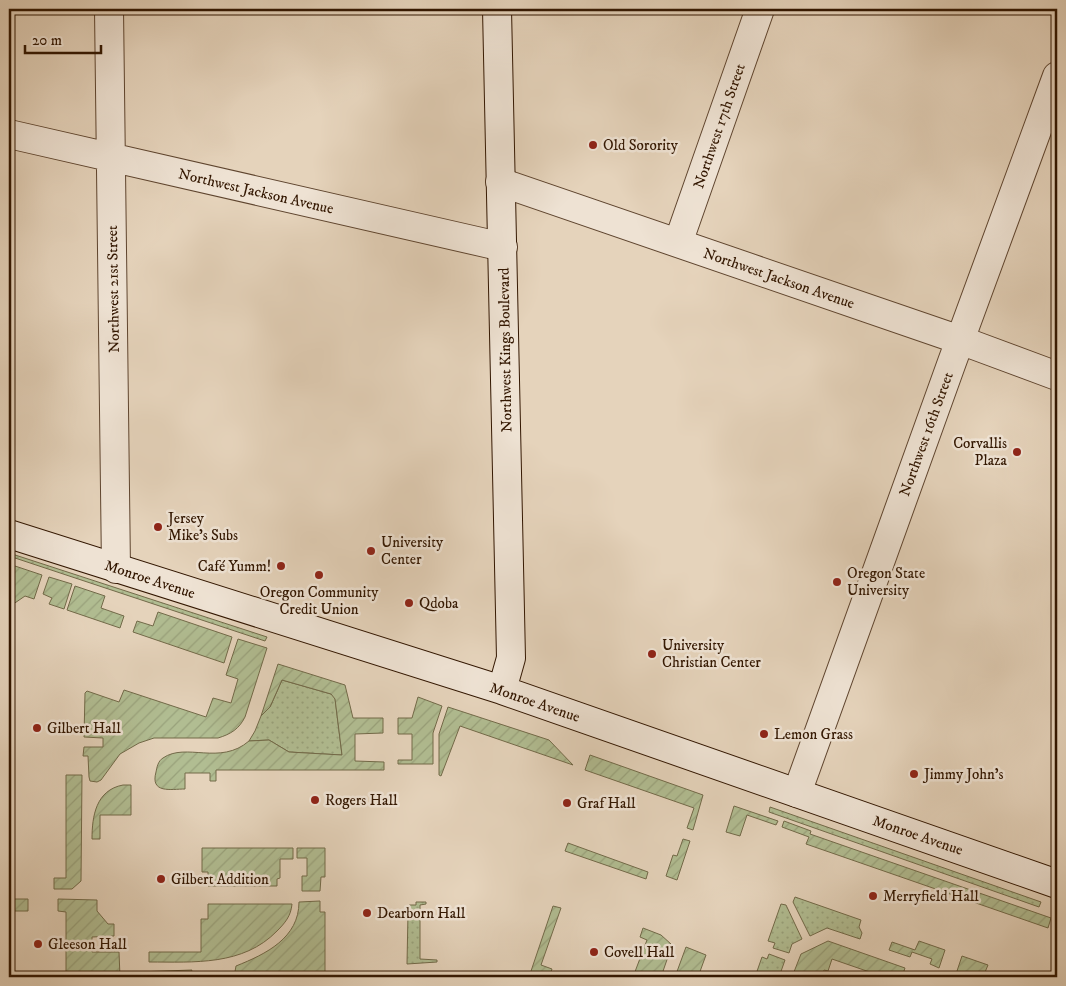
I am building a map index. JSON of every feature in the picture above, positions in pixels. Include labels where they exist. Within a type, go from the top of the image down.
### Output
[{"type":"street","name":"Northwest 21st Street","points":[[109,9],[116,569]]},
{"type":"street","name":"Northwest Kings Boulevard","points":[[497,9],[511,658],[502,690]]},
{"type":"street","name":"Northwest 17th Street","points":[[678,243],[760,9]]},
{"type":"street","name":"Northwest 16th Street","points":[[797,793],[1057,76]]},
{"type":"street","name":"Northwest Jackson Avenue","points":[[9,134],[503,247]]},
{"type":"street","name":"Northwest Jackson Avenue","points":[[500,182],[960,340],[1057,376]]},
{"type":"street","name":"Monroe Avenue","points":[[9,534],[502,690],[1057,884]]},
{"type":"green space","points":[[9,553],[267,637],[265,641],[9,556]]},
{"type":"green space","points":[[9,564],[42,575],[34,599],[25,596],[9,607]]},
{"type":"green space","points":[[49,577],[72,584],[64,609],[49,604],[52,598],[43,594]]},
{"type":"green space","points":[[75,586],[105,596],[101,608],[124,616],[120,628],[67,610]]},
{"type":"green space","points":[[158,612],[232,637],[224,663],[133,632],[137,621],[153,626]]},
{"type":"green space","points":[[238,639],[267,648],[245,717],[237,728],[231,733],[218,738],[154,738],[139,743],[120,754],[101,780],[97,782],[90,781],[88,756],[83,756],[84,747],[103,747],[103,738],[84,737],[85,693],[87,691],[119,702],[124,690],[206,717],[213,698],[231,703],[238,679],[226,675]]},
{"type":"green space","points":[[278,664],[345,685],[353,718],[383,718],[383,733],[355,734],[355,761],[384,762],[384,770],[216,770],[216,781],[210,781],[210,773],[185,773],[185,789],[163,789],[159,787],[155,779],[156,770],[161,759],[182,752],[227,752],[249,741],[269,740],[289,752],[342,755],[335,699],[331,694],[282,680],[270,707],[261,716]]},
{"type":"green space","points":[[282,680],[331,694],[335,698],[342,755],[289,752],[269,740],[249,741],[261,716],[270,707]]},
{"type":"green space","points":[[418,697],[442,706],[433,733],[433,764],[398,764],[398,760],[412,760],[412,734],[398,734],[398,718],[412,718]]},
{"type":"green space","points":[[448,707],[549,740],[573,765],[460,726],[441,776],[439,775],[439,734]]},
{"type":"green space","points":[[590,755],[703,795],[693,830],[687,828],[694,808],[585,770]]},
{"type":"green space","points":[[66,775],[82,775],[81,881],[72,889],[54,889],[54,878],[66,878]]},
{"type":"green space","points":[[123,785],[131,785],[131,815],[100,815],[100,839],[92,839],[93,822],[97,805],[101,798],[107,792]]},
{"type":"green space","points":[[734,806],[778,821],[776,825],[747,815],[740,836],[726,832]]},
{"type":"green space","points":[[770,807],[1041,902],[1039,907],[769,812]]},
{"type":"green space","points":[[784,821],[811,831],[810,834],[1051,918],[1048,928],[806,844],[809,837],[782,827]]},
{"type":"green space","points":[[683,839],[690,841],[677,880],[666,876],[673,855],[677,856]]},
{"type":"green space","points":[[568,843],[648,872],[646,879],[565,851]]},
{"type":"green space","points":[[202,848],[293,848],[293,859],[280,859],[280,878],[277,879],[277,886],[208,886],[208,872],[202,872]]},
{"type":"green space","points":[[297,848],[325,848],[325,877],[321,877],[320,891],[302,891],[302,876],[307,876],[307,858],[297,858]]},
{"type":"green space","points":[[795,897],[861,920],[859,927],[862,933],[860,939],[827,928],[810,936],[793,902]]},
{"type":"green space","points":[[9,899],[28,899],[28,911],[9,911]]},
{"type":"green space","points":[[58,899],[97,900],[97,911],[108,924],[114,924],[114,936],[92,937],[92,952],[119,952],[120,977],[66,977],[66,912],[58,911]]},
{"type":"green space","points":[[320,901],[320,912],[325,912],[325,977],[234,977],[236,966],[269,950],[287,935],[298,915],[299,902]]},
{"type":"green space","points":[[416,902],[426,902],[426,904],[420,905],[420,959],[437,960],[437,962],[407,964],[409,905],[416,905]]},
{"type":"green space","points":[[208,904],[292,904],[289,916],[280,928],[264,942],[249,951],[217,960],[149,962],[149,952],[201,952],[201,919],[208,919]]},
{"type":"green space","points":[[781,904],[786,905],[802,939],[792,944],[789,953],[773,948],[775,943],[768,941]]},
{"type":"green space","points":[[553,906],[561,908],[541,965],[552,969],[549,977],[529,977]]},
{"type":"green space","points":[[643,928],[661,935],[671,944],[661,977],[633,977],[647,940],[640,937]]},
{"type":"green space","points":[[828,941],[905,968],[903,974],[908,977],[884,977],[832,959],[828,971],[824,970],[822,977],[792,977],[801,954]]},
{"type":"green space","points":[[919,941],[945,950],[939,968],[930,964],[932,959],[912,952],[910,957],[889,950],[892,942],[915,950]]},
{"type":"green space","points":[[686,947],[706,955],[698,977],[675,977]]},
{"type":"green space","points":[[769,954],[785,960],[779,977],[755,977],[762,957],[767,959]]},
{"type":"green space","points":[[962,956],[988,965],[983,977],[967,977],[956,974]]},
{"type":"green space","points":[[192,970],[189,977],[137,977],[137,972]]},
{"type":"place","name":"Old Sorority","points":[[593,145]]},
{"type":"place","name":"Corvallis Plaza","points":[[1017,452]]},
{"type":"place","name":"Jersey Mike's Subs","points":[[158,527]]},
{"type":"place","name":"University Center","points":[[371,551]]},
{"type":"place","name":"Café Yumm!","points":[[281,566]]},
{"type":"place","name":"Oregon Community Credit Union","points":[[319,575]]},
{"type":"place","name":"Oregon State University","points":[[837,582]]},
{"type":"place","name":"Qdoba","points":[[409,603]]},
{"type":"place","name":"University Christian Center","points":[[652,654]]},
{"type":"place","name":"Gilbert Hall","points":[[37,728]]},
{"type":"place","name":"Lemon Grass","points":[[764,734]]},
{"type":"place","name":"Jimmy John's","points":[[914,774]]},
{"type":"place","name":"Rogers Hall","points":[[315,800]]},
{"type":"place","name":"Graf Hall","points":[[567,803]]},
{"type":"place","name":"Gilbert Addition","points":[[161,879]]},
{"type":"place","name":"Merryfield Hall","points":[[873,896]]},
{"type":"place","name":"Dearborn Hall","points":[[367,913]]},
{"type":"place","name":"Gleeson Hall","points":[[38,944]]},
{"type":"place","name":"Covell Hall","points":[[594,952]]}]
